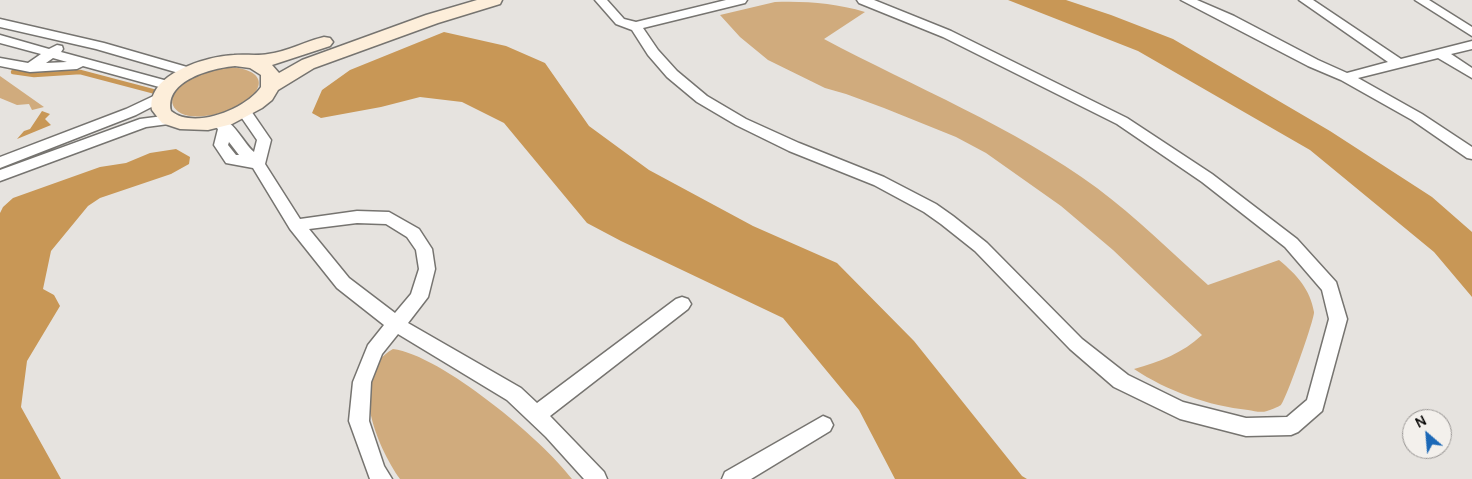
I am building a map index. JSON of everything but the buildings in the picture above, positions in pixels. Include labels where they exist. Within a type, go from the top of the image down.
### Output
[{"type":"street","points":[[0,163],[131,112],[166,91],[189,72],[223,61],[271,60],[286,56],[446,0]]},
{"type":"street","points":[[271,86],[308,64],[423,22],[494,0]]},
{"type":"street","points":[[601,0],[619,22],[627,27],[741,0]]},
{"type":"street","points":[[636,26],[653,52],[672,74],[702,99],[741,122],[794,147],[879,181],[930,208],[947,220],[981,248],[1076,344],[1121,382],[1180,410],[1246,427],[1291,426],[1315,405],[1338,319],[1330,287],[1291,243],[1207,178],[1122,121],[947,34],[862,0]]},
{"type":"street","points":[[1187,0],[1230,18],[1313,63],[1346,77],[1417,117],[1472,154]]},
{"type":"street","points":[[1305,0],[1398,63]]},
{"type":"street","points":[[1421,0],[1472,32]]},
{"type":"street","points":[[0,23],[72,40],[189,72]]},
{"type":"street","points":[[0,39],[75,65]]},
{"type":"street","points":[[30,68],[72,40]]},
{"type":"street","points":[[1346,77],[1472,45]]},
{"type":"street","points":[[0,50],[91,64],[166,91]]},
{"type":"street","points":[[1440,53],[1472,74]]},
{"type":"street","points":[[166,91],[160,106],[163,114],[172,120],[184,124],[221,124],[244,111],[266,94],[271,86],[272,76],[267,69],[259,63],[247,60]]},
{"type":"street","points":[[0,62],[30,68],[91,64]]},
{"type":"street","points":[[244,111],[264,140],[258,164],[296,225],[343,283],[397,325],[514,394],[554,431],[597,479]]},
{"type":"street","points":[[0,176],[112,132],[144,122],[172,120]]},
{"type":"street","points":[[221,124],[221,145],[231,159],[258,164]]},
{"type":"street","points":[[296,225],[357,217],[390,218],[413,233],[424,249],[427,269],[419,297],[374,350],[362,382],[359,421],[376,471],[382,479]]},
{"type":"street","points":[[536,415],[682,304]]},
{"type":"street","points":[[732,479],[823,425]]},
{"type":"shaded area","points":[[1008,0],[1066,0],[1173,39],[1330,131],[1432,197],[1472,232],[1472,297],[1434,252],[1310,150],[1138,51]]},
{"type":"shaded area","points":[[775,2],[820,3],[843,6],[865,12],[824,39],[998,127],[1065,166],[1126,211],[1208,285],[1279,260],[1302,283],[1314,312],[1300,359],[1281,405],[1270,410],[1258,412],[1218,405],[1174,391],[1134,369],[1170,356],[1187,347],[1202,335],[1113,250],[1061,206],[986,153],[956,137],[884,108],[825,88],[768,60],[740,37],[720,15]]},
{"type":"shaded area","points":[[444,32],[506,46],[545,63],[589,126],[649,170],[753,226],[837,263],[914,341],[1022,476],[1027,479],[895,479],[859,410],[783,318],[587,223],[504,123],[462,102],[420,97],[381,107],[321,118],[312,113],[322,90],[350,70]]},
{"type":"shaded area","points":[[226,67],[245,70],[257,77],[259,82],[258,88],[253,95],[235,108],[214,115],[194,116],[178,112],[172,101],[173,95],[178,88],[195,75]]},
{"type":"shaded area","points":[[0,76],[44,107],[32,110],[29,104],[17,105],[0,98]]},
{"type":"shaded area","points":[[42,111],[50,114],[45,119],[51,125],[17,139],[24,131],[30,129]]},
{"type":"shaded area","points":[[176,149],[190,157],[189,164],[171,174],[100,198],[88,206],[51,251],[43,289],[54,295],[60,306],[27,361],[21,407],[61,479],[0,479],[0,213],[3,207],[13,198],[100,167],[126,163],[150,153]]},
{"type":"shaded area","points":[[393,349],[413,355],[437,366],[463,382],[539,443],[572,479],[400,479],[391,465],[375,430],[368,393],[371,376],[379,361]]},
{"type":"waterway","points":[[13,72],[34,75],[80,72],[156,92]]}]
